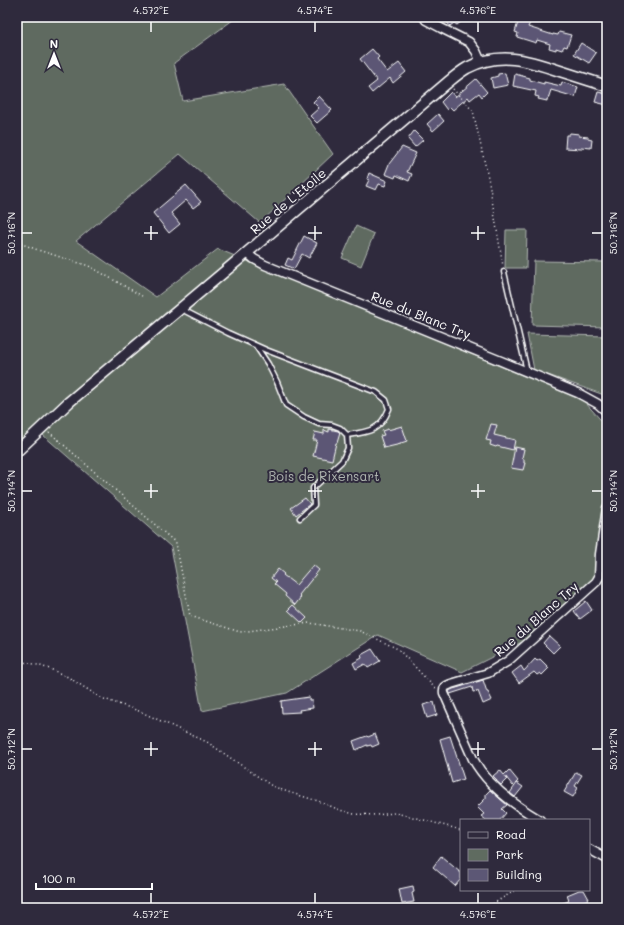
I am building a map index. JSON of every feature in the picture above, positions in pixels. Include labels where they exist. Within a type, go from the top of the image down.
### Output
[{"type":"street","points":[[424,17],[426,20],[469,42],[476,51],[481,62]]},
{"type":"street","name":"Rue de L'Etoile","points":[[17,451],[69,402],[466,68],[481,62],[510,58],[539,64],[607,86]]},
{"type":"street","name":"Rue du Blanc Try","points":[[247,253],[265,265],[588,398],[607,412]]},
{"type":"street","name":"Rue du Blanc Try","points":[[444,690],[445,686],[488,673],[508,662],[597,581],[599,577],[600,554],[607,508]]},
{"type":"street","points":[[444,690],[477,767],[504,796],[538,819]]},
{"type":"street","points":[[590,850],[607,859]]},
{"type":"lane","points":[[504,272],[527,372]]},
{"type":"lane","points":[[180,309],[266,350],[376,392],[386,400],[389,409],[385,418],[374,429],[364,433],[347,435]]},
{"type":"lane","points":[[255,345],[268,364],[286,405],[304,417],[319,424],[332,425],[340,428],[347,435],[348,448],[342,461],[313,488],[314,505],[300,518]]},
{"type":"path","points":[[447,83],[473,111],[489,182],[504,272]]},
{"type":"path","points":[[17,242],[89,266],[142,296]]},
{"type":"path","points":[[43,426],[176,542],[190,616],[240,632],[309,623],[360,631],[398,649],[433,686],[444,690]]},
{"type":"path","points":[[17,661],[50,669],[68,677],[101,698],[139,711],[207,742],[272,786],[354,814],[376,815],[394,813],[460,830]]},
{"type":"path","points":[[486,908],[514,891]]},
{"type":"green space","name":"Bois de Rixensart","points":[[17,17],[237,17],[174,63],[183,101],[284,84],[333,154],[260,223],[180,154],[76,241],[156,297],[218,249],[584,401],[607,427],[607,488],[602,549],[596,586],[522,642],[462,672],[378,635],[287,693],[202,711],[171,547],[35,428],[17,444]]},
{"type":"green space","points":[[356,226],[374,234],[361,266],[342,258]]},
{"type":"green space","points":[[506,230],[527,230],[526,268],[505,268]]},
{"type":"green space","points":[[534,261],[607,262],[607,327],[532,325]]},
{"type":"green space","points":[[527,334],[607,336],[607,396],[534,370]]},
{"type":"building","points":[[443,17],[467,17],[457,25],[454,23],[450,26]]},
{"type":"building","points":[[519,19],[530,23],[528,27],[553,35],[558,35],[559,32],[571,35],[567,47],[564,46],[562,50],[556,48],[556,50],[549,48],[550,44],[537,40],[536,43],[517,37],[518,33],[515,32]]},
{"type":"building","points":[[581,43],[596,53],[589,63],[574,54]]},
{"type":"building","points":[[372,49],[379,57],[377,59],[387,72],[399,63],[406,72],[393,83],[390,78],[372,93],[368,88],[377,81],[360,59]]},
{"type":"building","points":[[505,73],[508,85],[493,88],[491,78],[498,76],[498,74]]},
{"type":"building","points":[[515,74],[544,84],[544,82],[561,86],[562,82],[578,87],[575,97],[551,90],[547,101],[538,99],[539,97],[535,96],[536,91],[513,86]]},
{"type":"building","points":[[476,79],[487,92],[482,97],[479,93],[470,100],[468,97],[453,110],[450,107],[447,110],[441,102],[451,92],[455,97]]},
{"type":"building","points":[[598,92],[607,94],[607,105],[595,102]]},
{"type":"building","points":[[319,96],[332,110],[317,123],[310,116],[319,108],[313,102]]},
{"type":"building","points":[[438,114],[444,121],[433,131],[427,124]]},
{"type":"building","points":[[414,131],[423,140],[415,147],[408,139]]},
{"type":"building","points":[[570,133],[588,137],[588,139],[592,140],[591,148],[565,148],[566,135],[569,135]]},
{"type":"building","points":[[402,147],[416,153],[407,172],[412,174],[409,181],[396,175],[395,178],[385,174],[389,164]]},
{"type":"building","points":[[369,173],[387,181],[385,186],[379,184],[376,190],[366,186],[369,180],[367,179]]},
{"type":"building","points":[[186,185],[201,202],[193,208],[186,200],[171,213],[180,224],[169,233],[153,213]]},
{"type":"building","points":[[304,236],[317,243],[309,258],[302,254],[294,269],[285,265],[288,258],[292,260]]},
{"type":"building","points":[[491,424],[497,425],[494,435],[515,440],[513,450],[490,445],[491,441],[486,440]]},
{"type":"building","points":[[402,426],[407,441],[384,448],[380,436],[384,435],[382,431]]},
{"type":"building","points":[[329,429],[340,433],[332,460],[313,456],[317,440],[313,440],[315,432],[324,434],[324,430],[329,432]]},
{"type":"building","points":[[515,447],[524,449],[522,458],[524,459],[525,463],[523,470],[511,468]]},
{"type":"building","points":[[305,498],[310,504],[296,515],[291,508]]},
{"type":"building","points":[[313,565],[319,570],[299,595],[301,597],[295,605],[285,596],[286,594],[274,584],[276,582],[271,578],[278,569],[296,585]]},
{"type":"building","points":[[586,601],[592,610],[580,619],[574,611]]},
{"type":"building","points":[[293,605],[307,618],[302,623],[288,610]]},
{"type":"building","points":[[549,636],[560,646],[553,653],[543,643]]},
{"type":"building","points":[[372,649],[380,661],[368,668],[365,664],[356,669],[353,663],[362,658],[361,655]]},
{"type":"building","points":[[535,659],[537,661],[540,659],[549,668],[542,675],[540,673],[537,675],[534,672],[519,683],[512,673],[521,666],[524,671]]},
{"type":"building","points":[[483,680],[487,692],[492,700],[483,704],[478,691],[473,692],[472,687],[450,694],[449,692],[453,689]]},
{"type":"building","points":[[309,697],[309,700],[312,700],[313,708],[299,710],[300,712],[282,713],[281,701]]},
{"type":"building","points":[[434,702],[437,715],[427,718],[423,705]]},
{"type":"building","points":[[375,734],[379,744],[372,747],[371,745],[367,745],[356,750],[353,741]]},
{"type":"building","points":[[450,736],[464,779],[452,783],[440,739]]},
{"type":"building","points":[[500,770],[504,775],[509,770],[518,781],[513,786],[505,776],[507,779],[501,785],[493,776]]},
{"type":"building","points":[[576,772],[582,775],[575,786],[578,788],[573,797],[564,792]]},
{"type":"building","points":[[517,783],[523,787],[515,797],[510,793]]},
{"type":"building","points":[[490,790],[507,805],[502,809],[506,813],[501,819],[485,819],[481,816],[484,814],[477,807],[486,798],[486,794]]},
{"type":"building","points":[[441,856],[460,872],[460,880],[455,886],[433,867]]},
{"type":"building","points":[[413,886],[414,892],[412,893],[414,902],[402,904],[399,889]]},
{"type":"building","points":[[577,891],[585,891],[589,899],[565,908],[563,903],[569,901],[567,895]]}]
